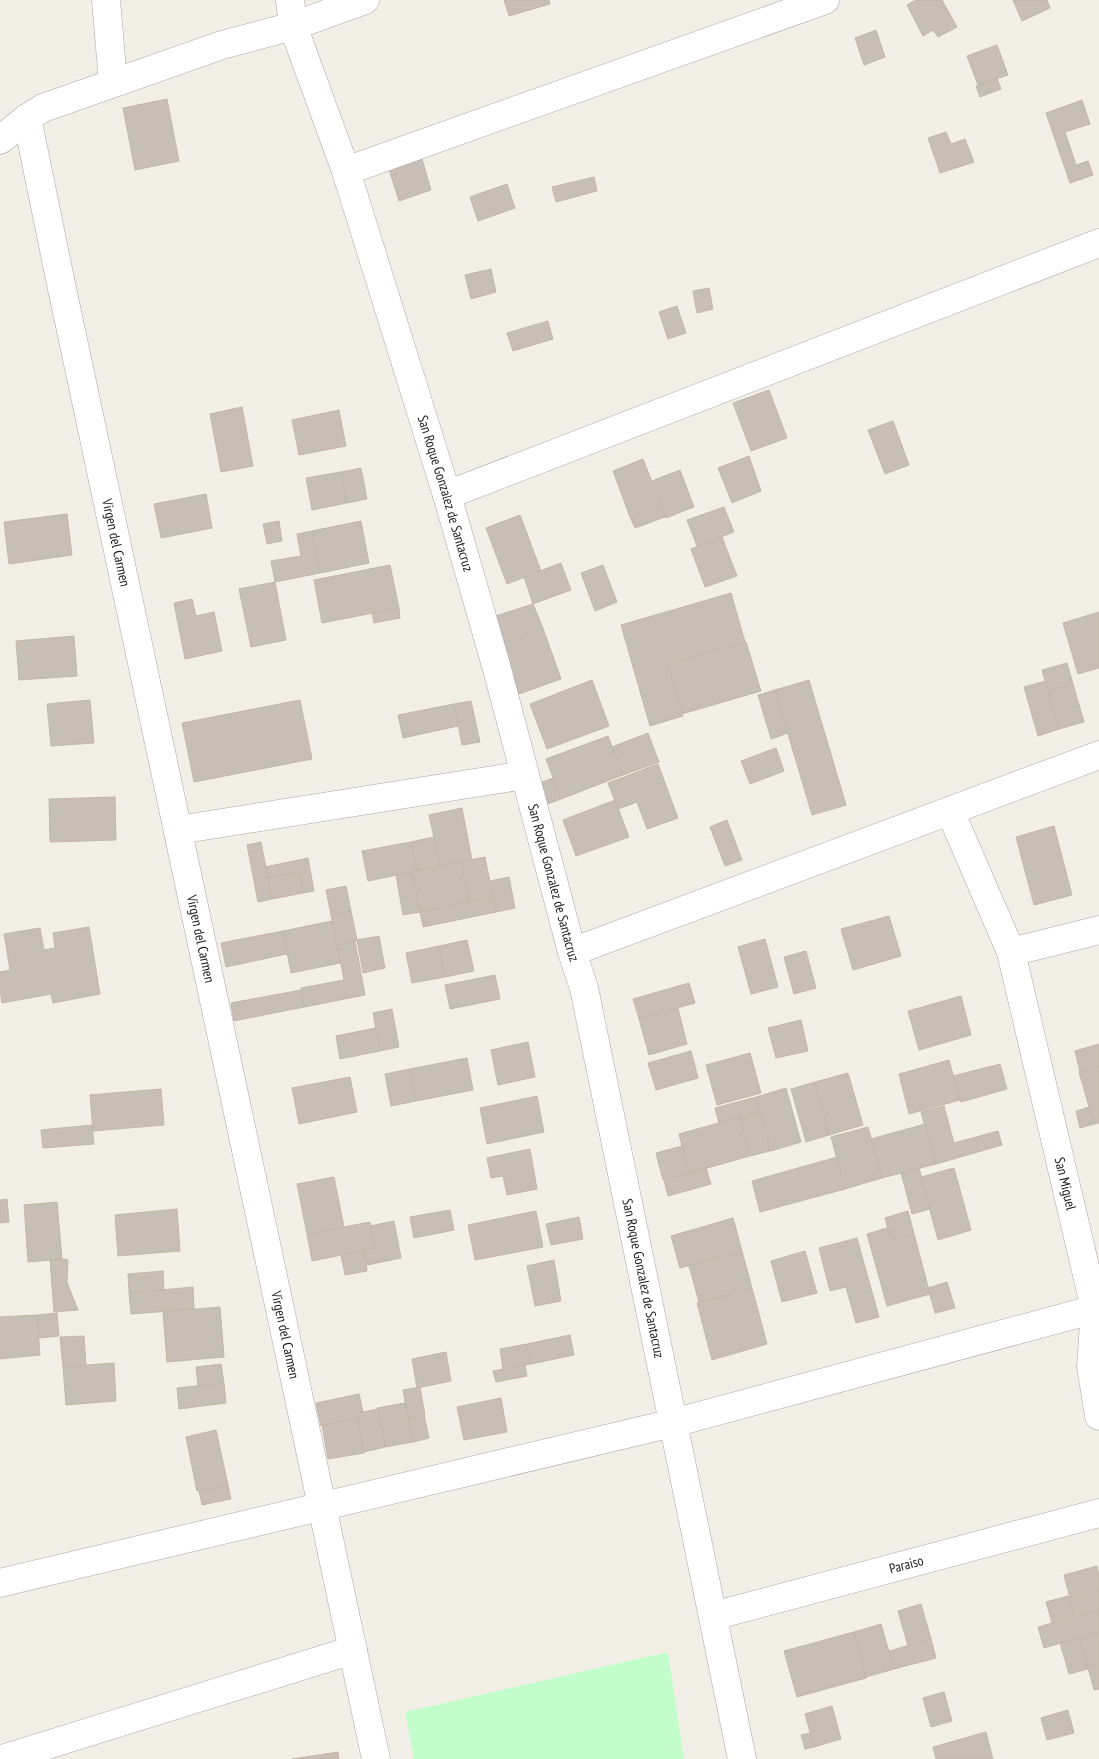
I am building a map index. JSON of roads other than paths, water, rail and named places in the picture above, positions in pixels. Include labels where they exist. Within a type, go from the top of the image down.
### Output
[{"type":"street","points":[[106,0],[113,82]]},
{"type":"street","points":[[0,140],[27,118],[43,108],[222,45],[291,13],[365,0]]},
{"type":"street","points":[[346,171],[825,0]]},
{"type":"street","name":"San Roque Gonzalez de Santacruz","points":[[291,13],[346,171],[447,495],[498,669],[572,952],[584,988],[742,1759]]},
{"type":"street","name":"Virgen del Carmen","points":[[27,118],[376,1759]]},
{"type":"street","points":[[447,495],[1099,243]]},
{"type":"street","points":[[572,952],[1099,755]]},
{"type":"street","points":[[178,830],[525,775]]},
{"type":"street","name":"San Miguel","points":[[950,811],[1011,952],[1097,1309],[1091,1366],[1099,1416]]},
{"type":"street","points":[[1011,952],[1099,930]]},
{"type":"street","points":[[0,1584],[673,1423],[1097,1309]]},
{"type":"street","name":"Paraiso","points":[[712,1616],[1099,1513]]},
{"type":"street","points":[[2,1759],[353,1650]]}]
